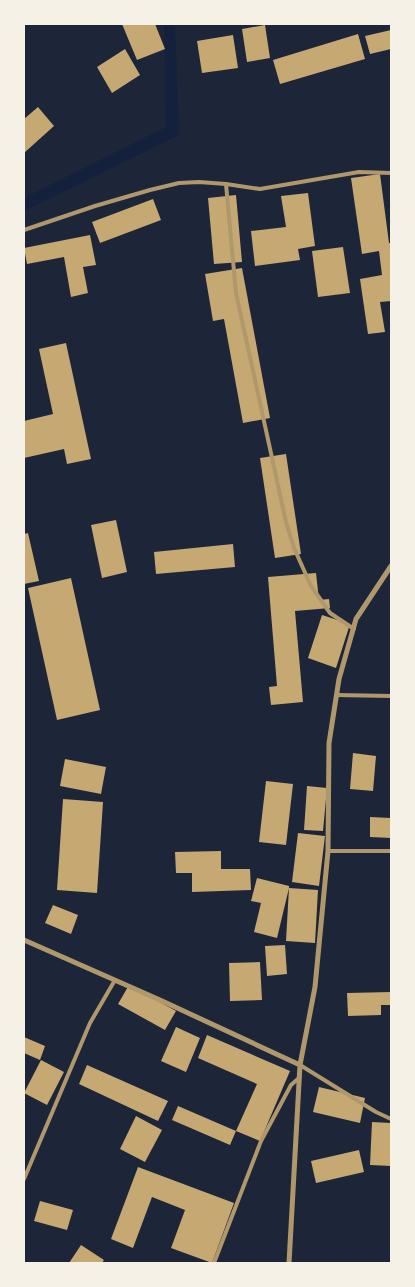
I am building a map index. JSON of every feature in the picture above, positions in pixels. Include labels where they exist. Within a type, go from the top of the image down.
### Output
[{"type":"street","points":[[288,1263],[300,1065],[315,987],[328,851],[329,743],[336,695],[356,619],[391,566]]},
{"type":"street","points":[[24,940],[300,1065]]},
{"type":"lane","points":[[24,230],[87,209],[179,183],[200,182],[260,189],[359,172],[391,172]]},
{"type":"lane","points":[[226,184],[236,292],[286,522],[294,548],[311,586],[330,613],[354,629]]},
{"type":"lane","points":[[336,695],[391,696]]},
{"type":"lane","points":[[328,851],[391,851]]},
{"type":"lane","points":[[24,1179],[90,1023],[115,980]]},
{"type":"lane","points":[[300,1065],[376,1112],[391,1119]]},
{"type":"lane","points":[[214,1263],[261,1141],[291,1085],[299,1078]]},
{"type":"shaded area","points":[[24,24],[164,24],[166,127],[24,198]]},
{"type":"shaded area","points":[[175,24],[391,24],[391,1263],[24,1263],[24,211],[179,135]]},
{"type":"building","points":[[122,24],[155,24],[165,49],[137,60]]},
{"type":"building","points":[[265,25],[270,58],[247,62],[242,29]]},
{"type":"building","points":[[391,30],[391,49],[370,54],[365,36]]},
{"type":"building","points":[[358,34],[365,59],[280,84],[273,60]]},
{"type":"building","points":[[233,35],[238,68],[202,73],[197,41]]},
{"type":"building","points":[[125,49],[140,75],[112,93],[97,67]]},
{"type":"building","points":[[38,107],[54,126],[24,153],[24,119]]},
{"type":"building","points":[[380,174],[389,243],[391,243],[391,301],[380,302],[385,332],[368,334],[360,279],[382,275],[379,251],[362,254],[351,178]]},
{"type":"building","points":[[308,193],[315,246],[298,249],[300,260],[255,266],[251,231],[286,227],[281,196]]},
{"type":"building","points":[[236,195],[242,262],[214,264],[208,198]]},
{"type":"building","points":[[153,199],[161,220],[100,243],[92,222]]},
{"type":"building","points":[[90,235],[96,265],[83,267],[88,293],[71,297],[64,257],[27,264],[24,248]]},
{"type":"building","points":[[343,247],[350,293],[318,297],[312,251]]},
{"type":"building","points":[[242,268],[270,418],[243,423],[224,319],[213,321],[205,274]]},
{"type":"building","points":[[66,343],[91,459],[67,464],[64,449],[24,458],[24,421],[53,414],[39,349]]},
{"type":"building","points":[[286,454],[301,554],[275,558],[260,458]]},
{"type":"building","points":[[116,520],[127,572],[102,578],[91,525]]},
{"type":"building","points":[[28,533],[39,581],[24,584],[24,534]]},
{"type":"building","points":[[233,544],[235,567],[156,574],[154,552]]},
{"type":"building","points":[[316,573],[319,600],[329,599],[330,608],[295,611],[303,702],[271,705],[269,687],[277,686],[268,577]]},
{"type":"building","points":[[71,578],[100,710],[57,720],[28,588]]},
{"type":"building","points":[[322,615],[350,624],[336,668],[308,658]]},
{"type":"building","points":[[353,753],[376,756],[373,791],[350,789]]},
{"type":"building","points":[[65,759],[106,767],[101,794],[60,786]]},
{"type":"building","points":[[266,781],[293,784],[286,845],[259,842]]},
{"type":"building","points":[[307,786],[327,788],[323,831],[304,830]]},
{"type":"building","points":[[63,799],[103,802],[97,893],[57,890]]},
{"type":"building","points":[[370,817],[391,818],[391,838],[370,837]]},
{"type":"building","points":[[298,833],[325,836],[319,886],[292,882]]},
{"type":"building","points":[[221,851],[221,869],[250,869],[251,890],[192,892],[192,873],[176,873],[175,852]]},
{"type":"building","points":[[257,878],[289,886],[277,938],[254,932],[261,903],[251,901]]},
{"type":"building","points":[[289,888],[318,890],[315,943],[286,941]]},
{"type":"building","points":[[53,905],[78,915],[71,934],[45,923]]},
{"type":"building","points":[[285,945],[287,974],[267,976],[265,946]]},
{"type":"building","points":[[260,962],[262,1000],[230,1001],[229,963]]},
{"type":"building","points":[[129,985],[176,1011],[165,1030],[118,1004]]},
{"type":"building","points":[[391,992],[391,1005],[381,1005],[381,1015],[348,1016],[347,993]]},
{"type":"building","points":[[176,1027],[200,1038],[186,1072],[161,1061]]},
{"type":"building","points":[[207,1035],[290,1071],[260,1141],[236,1131],[257,1084],[198,1058]]},
{"type":"building","points":[[24,1037],[45,1046],[40,1060],[24,1053]]},
{"type":"building","points":[[41,1060],[64,1072],[47,1105],[24,1093]]},
{"type":"building","points":[[87,1065],[168,1101],[158,1121],[79,1084]]},
{"type":"building","points":[[319,1087],[365,1098],[360,1123],[313,1112]]},
{"type":"building","points":[[178,1106],[236,1131],[230,1145],[172,1120]]},
{"type":"building","points":[[136,1116],[162,1130],[145,1162],[120,1149]]},
{"type":"building","points":[[372,1122],[391,1123],[391,1166],[370,1165]]},
{"type":"building","points":[[359,1150],[364,1172],[316,1183],[311,1161]]},
{"type":"building","points":[[138,1167],[234,1203],[212,1263],[171,1248],[185,1210],[152,1197],[133,1248],[111,1239]]},
{"type":"building","points":[[40,1201],[73,1210],[67,1230],[34,1221]]},
{"type":"building","points":[[81,1245],[104,1260],[102,1263],[69,1263]]}]
